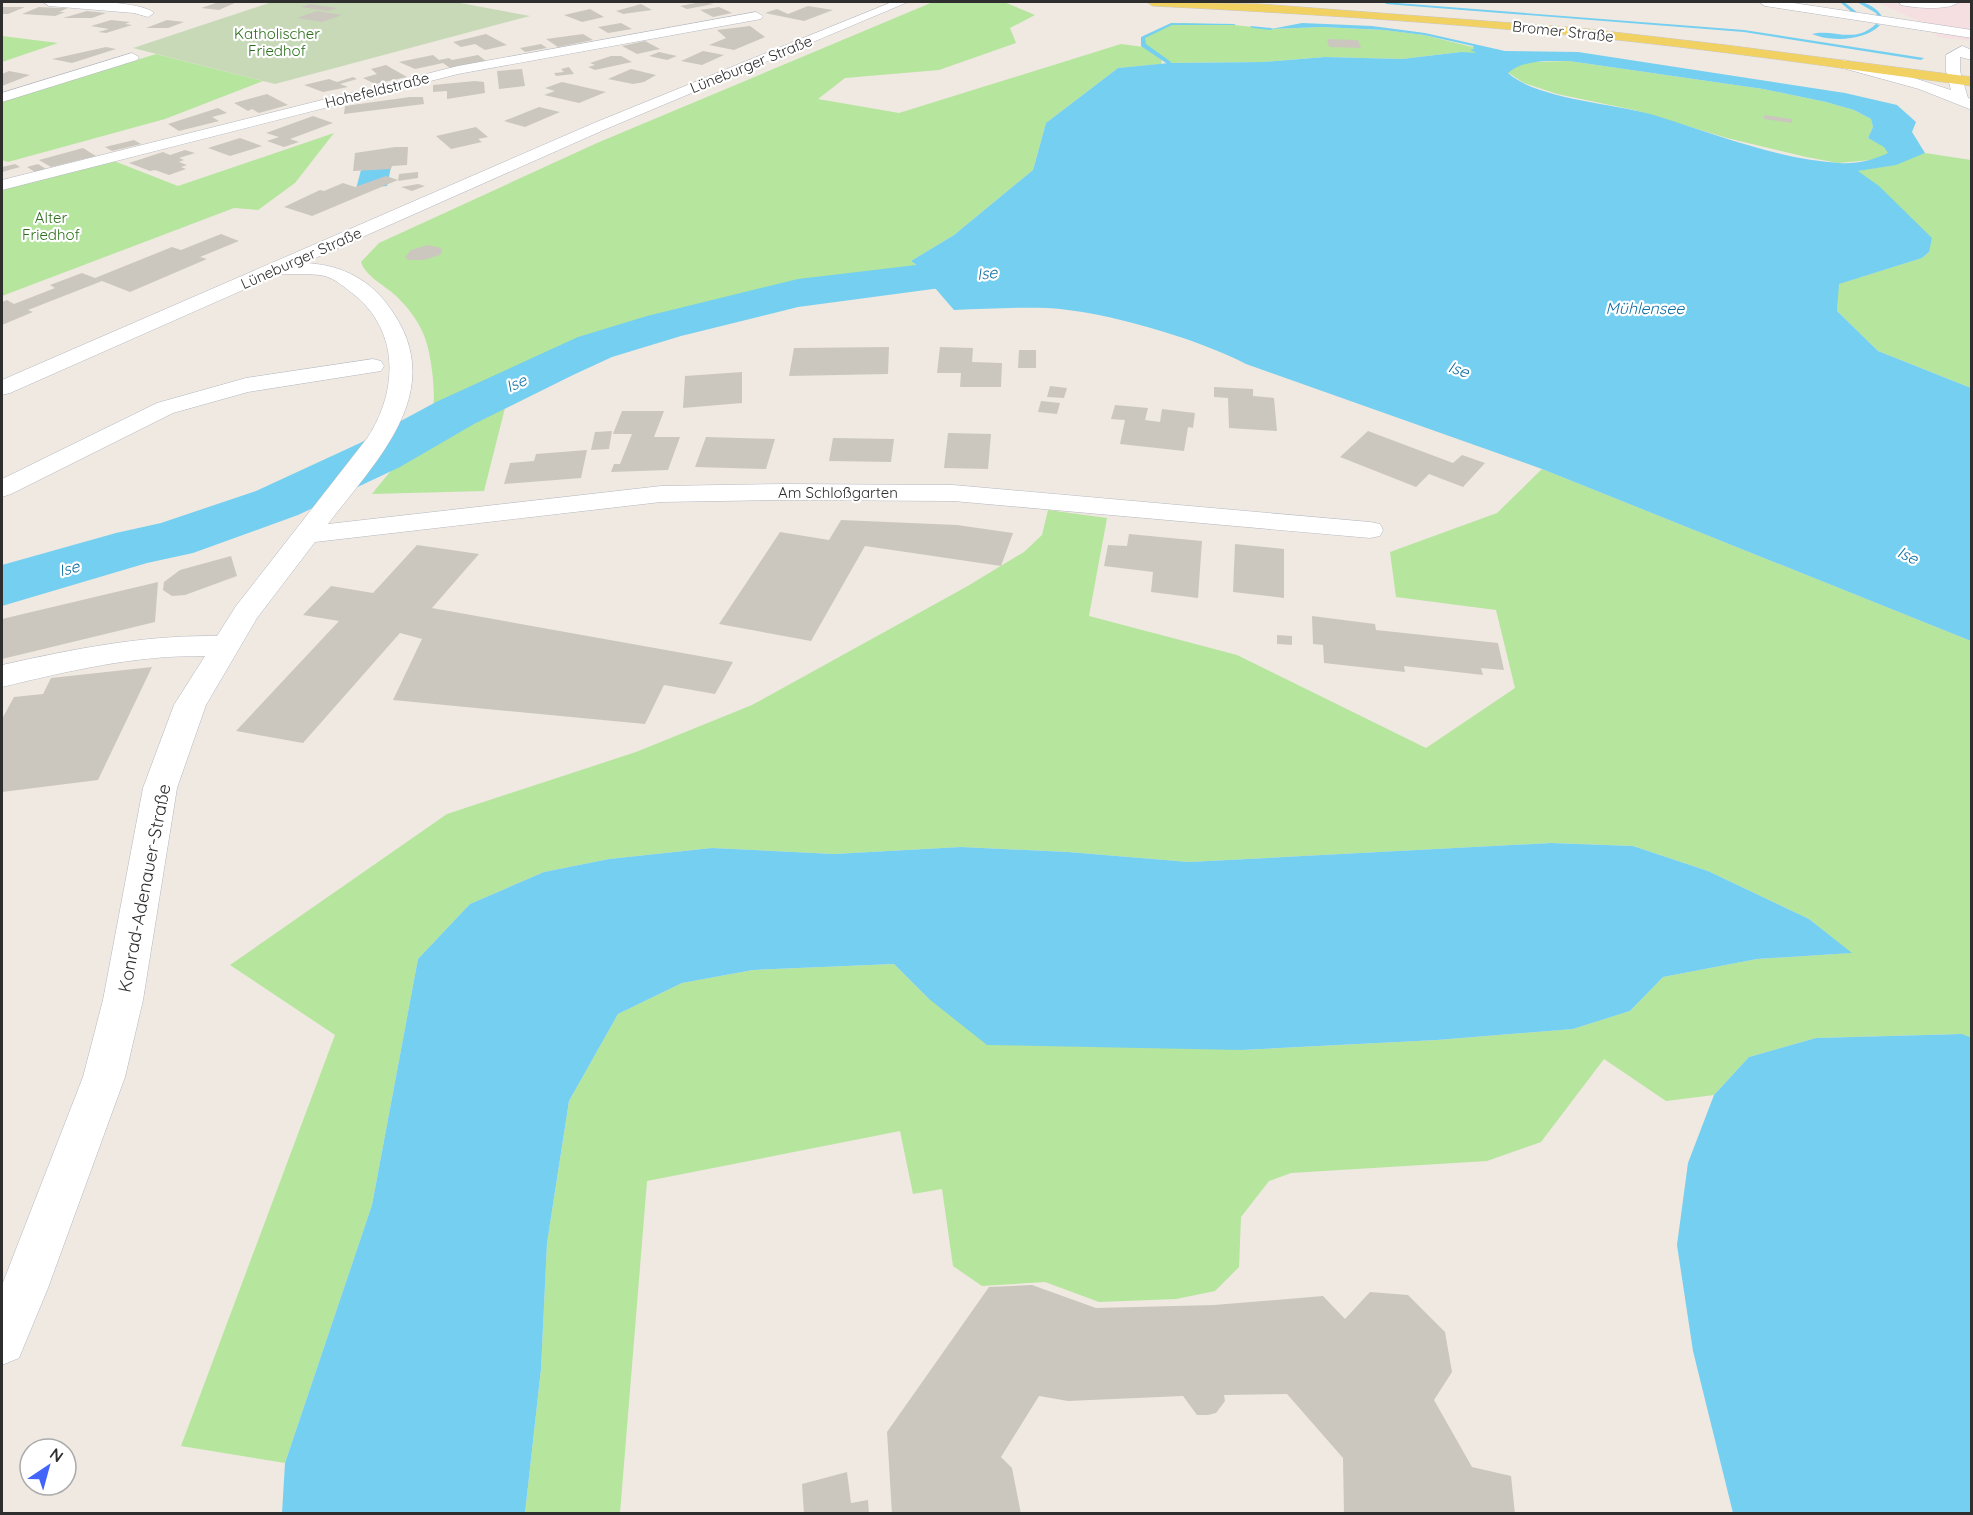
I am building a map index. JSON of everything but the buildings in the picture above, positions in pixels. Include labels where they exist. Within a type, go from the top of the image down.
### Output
[{"type":"main road","name":"Bromer Straße","points":[[1153,2],[1501,25],[1722,48],[1844,64],[1954,75],[1971,73]]},
{"type":"main road","name":"Bromer Straße","points":[[1267,2],[1671,34],[1954,75],[1971,82]]},
{"type":"street","points":[[49,2],[135,9],[148,13]]},
{"type":"street","name":"Lüneburger Straße","points":[[600,126],[802,28],[871,2]]},
{"type":"street","name":"Lüneburger Straße","points":[[2,388],[600,126],[902,2]]},
{"type":"street","points":[[1765,2],[1971,34]]},
{"type":"street","points":[[1911,3],[1971,4]]},
{"type":"street","points":[[735,6],[773,21]]},
{"type":"street","name":"Hohefeldstraße","points":[[2,185],[458,70],[756,16]]},
{"type":"street","points":[[1966,103],[1954,75],[1953,55],[1962,50],[1971,56]]},
{"type":"street","points":[[2,98],[132,57]]},
{"type":"street","points":[[1844,64],[1909,79],[1966,103]]},
{"type":"street","points":[[279,268],[301,285],[328,293],[360,309],[398,339]]},
{"type":"street","name":"Konrad-Adenauer-Straße","points":[[2,1341],[104,1077],[123,1000],[160,788],[190,705],[246,613],[379,440],[394,413],[401,387],[402,356],[398,339],[380,304],[355,285],[331,272],[279,268]]},
{"type":"street","points":[[2,489],[165,408],[246,385],[373,366]]},
{"type":"street","name":"Am Schloßgarten","points":[[306,536],[661,494],[783,492],[953,493],[1370,530]]},
{"type":"street","points":[[2,676],[74,658],[195,645],[224,646]]},
{"type":"shaded area","points":[[1877,2],[1971,2],[1971,41],[1937,37],[1935,32],[1923,23]]},
{"type":"green space","name":"Katholischer Friedhof","points":[[272,2],[455,2],[530,16],[275,84],[133,48]]},
{"type":"green space","points":[[933,2],[1004,2],[1035,15],[1010,28],[1016,43],[939,70],[845,78],[818,99],[899,113],[1121,44],[1144,47],[1143,37],[1171,24],[1184,23],[1271,29],[1322,27],[1384,30],[1424,35],[1533,62],[1569,61],[1763,89],[1854,110],[1871,119],[1873,127],[1868,138],[1908,158],[1925,153],[1971,160],[1971,388],[1878,351],[1837,311],[1838,284],[1922,258],[1929,252],[1857,171],[1893,165],[1871,160],[1838,163],[1806,157],[1727,138],[1634,110],[1557,94],[1524,83],[1507,72],[1461,52],[1402,59],[1325,57],[1263,62],[1169,63],[1162,59],[1161,64],[1118,68],[1046,123],[1033,170],[954,235],[911,261],[933,276],[935,288],[809,303],[671,335],[564,374],[507,400],[484,491],[372,494],[421,432],[432,412],[434,396],[429,354],[421,328],[404,304],[373,278],[361,262],[379,243],[597,143]]},
{"type":"green space","points":[[2,36],[58,43],[2,62]]},
{"type":"green space","points":[[156,54],[263,81],[165,119],[8,162],[2,160],[2,102]]},
{"type":"green space","name":"Alter Friedhof","points":[[334,133],[295,183],[258,210],[234,208],[2,296],[2,189],[114,161],[178,186]]},
{"type":"green space","points":[[1542,469],[1971,641],[1971,1038],[1961,1034],[1816,1038],[1749,1057],[1714,1095],[1666,1101],[1604,1059],[1541,1142],[1487,1161],[1291,1173],[1269,1181],[1241,1217],[1239,1267],[1215,1291],[1176,1299],[1099,1302],[1045,1282],[982,1286],[953,1266],[942,1189],[913,1194],[900,1131],[647,1181],[620,1513],[525,1513],[541,1369],[547,1243],[569,1101],[618,1014],[682,983],[753,970],[894,964],[929,999],[1242,1050],[1437,1040],[1573,1029],[1630,1011],[1663,977],[1757,959],[1851,953],[1809,919],[1708,871],[1633,846],[1551,843],[1189,862],[1068,852],[961,847],[834,854],[712,848],[609,859],[544,872],[470,904],[418,959],[372,1205],[285,1463],[181,1446],[335,1035],[230,965],[447,814],[636,752],[752,705],[966,587],[1024,552],[1042,535],[1048,510],[1107,518],[1089,616],[1237,655],[1426,748],[1515,688],[1496,610],[1396,597],[1390,552],[1497,513]]},
{"type":"water","name":"Mühlensee","points":[[1302,23],[1372,26],[1425,33],[1505,51],[1578,52],[1845,93],[1897,105],[1916,122],[1912,132],[1925,153],[1896,165],[1858,171],[1879,186],[1932,238],[1929,252],[1922,258],[1839,284],[1837,311],[1878,351],[1971,388],[1971,641],[1542,469],[1246,364],[1202,345],[1149,327],[1070,310],[1012,308],[954,310],[935,288],[932,276],[911,261],[954,235],[1033,170],[1046,123],[1118,68],[1169,63],[1263,62],[1325,57],[1402,59],[1461,52],[1477,53],[1470,50],[1474,49],[1473,46],[1424,35],[1384,30],[1322,27],[1271,29]],"holes":[[[1569,61],[1763,89],[1854,110],[1871,119],[1873,127],[1868,138],[1884,147],[1888,153],[1870,160],[1852,163],[1816,161],[1746,145],[1657,116],[1558,95],[1521,82],[1508,73],[1529,63]]]},
{"type":"water","points":[[391,167],[387,186],[356,189],[361,170]]},
{"type":"water","points":[[1551,843],[1633,846],[1708,871],[1809,919],[1852,953],[1757,959],[1663,977],[1630,1011],[1573,1029],[1437,1040],[1242,1050],[987,1045],[929,999],[894,964],[753,970],[682,983],[618,1014],[569,1101],[547,1243],[541,1369],[525,1513],[282,1513],[285,1463],[372,1205],[418,959],[470,904],[544,872],[609,859],[712,848],[834,854],[961,847],[1068,852],[1189,862]]},
{"type":"water","points":[[1962,1034],[1972,1038],[1971,1513],[1733,1513],[1693,1351],[1677,1245],[1688,1163],[1714,1095],[1749,1057],[1816,1038]]},
{"type":"waterway","points":[[1842,2],[1856,13]]},
{"type":"waterway","points":[[1859,2],[1878,12],[1880,17]]},
{"type":"waterway","points":[[1386,3],[1744,31],[1921,58]]},
{"type":"waterway","points":[[1169,63],[1143,45],[1143,37],[1171,24],[1234,25]]},
{"type":"waterway","points":[[1814,34],[1857,35],[1873,30],[1878,25]]},
{"type":"waterway","points":[[1252,27],[1271,29]]},
{"type":"waterway","name":"Ise","points":[[2,586],[138,546],[172,540],[277,503],[380,455],[455,413],[555,364],[595,347],[664,326],[798,293],[933,276],[1008,271],[1033,273]]}]
